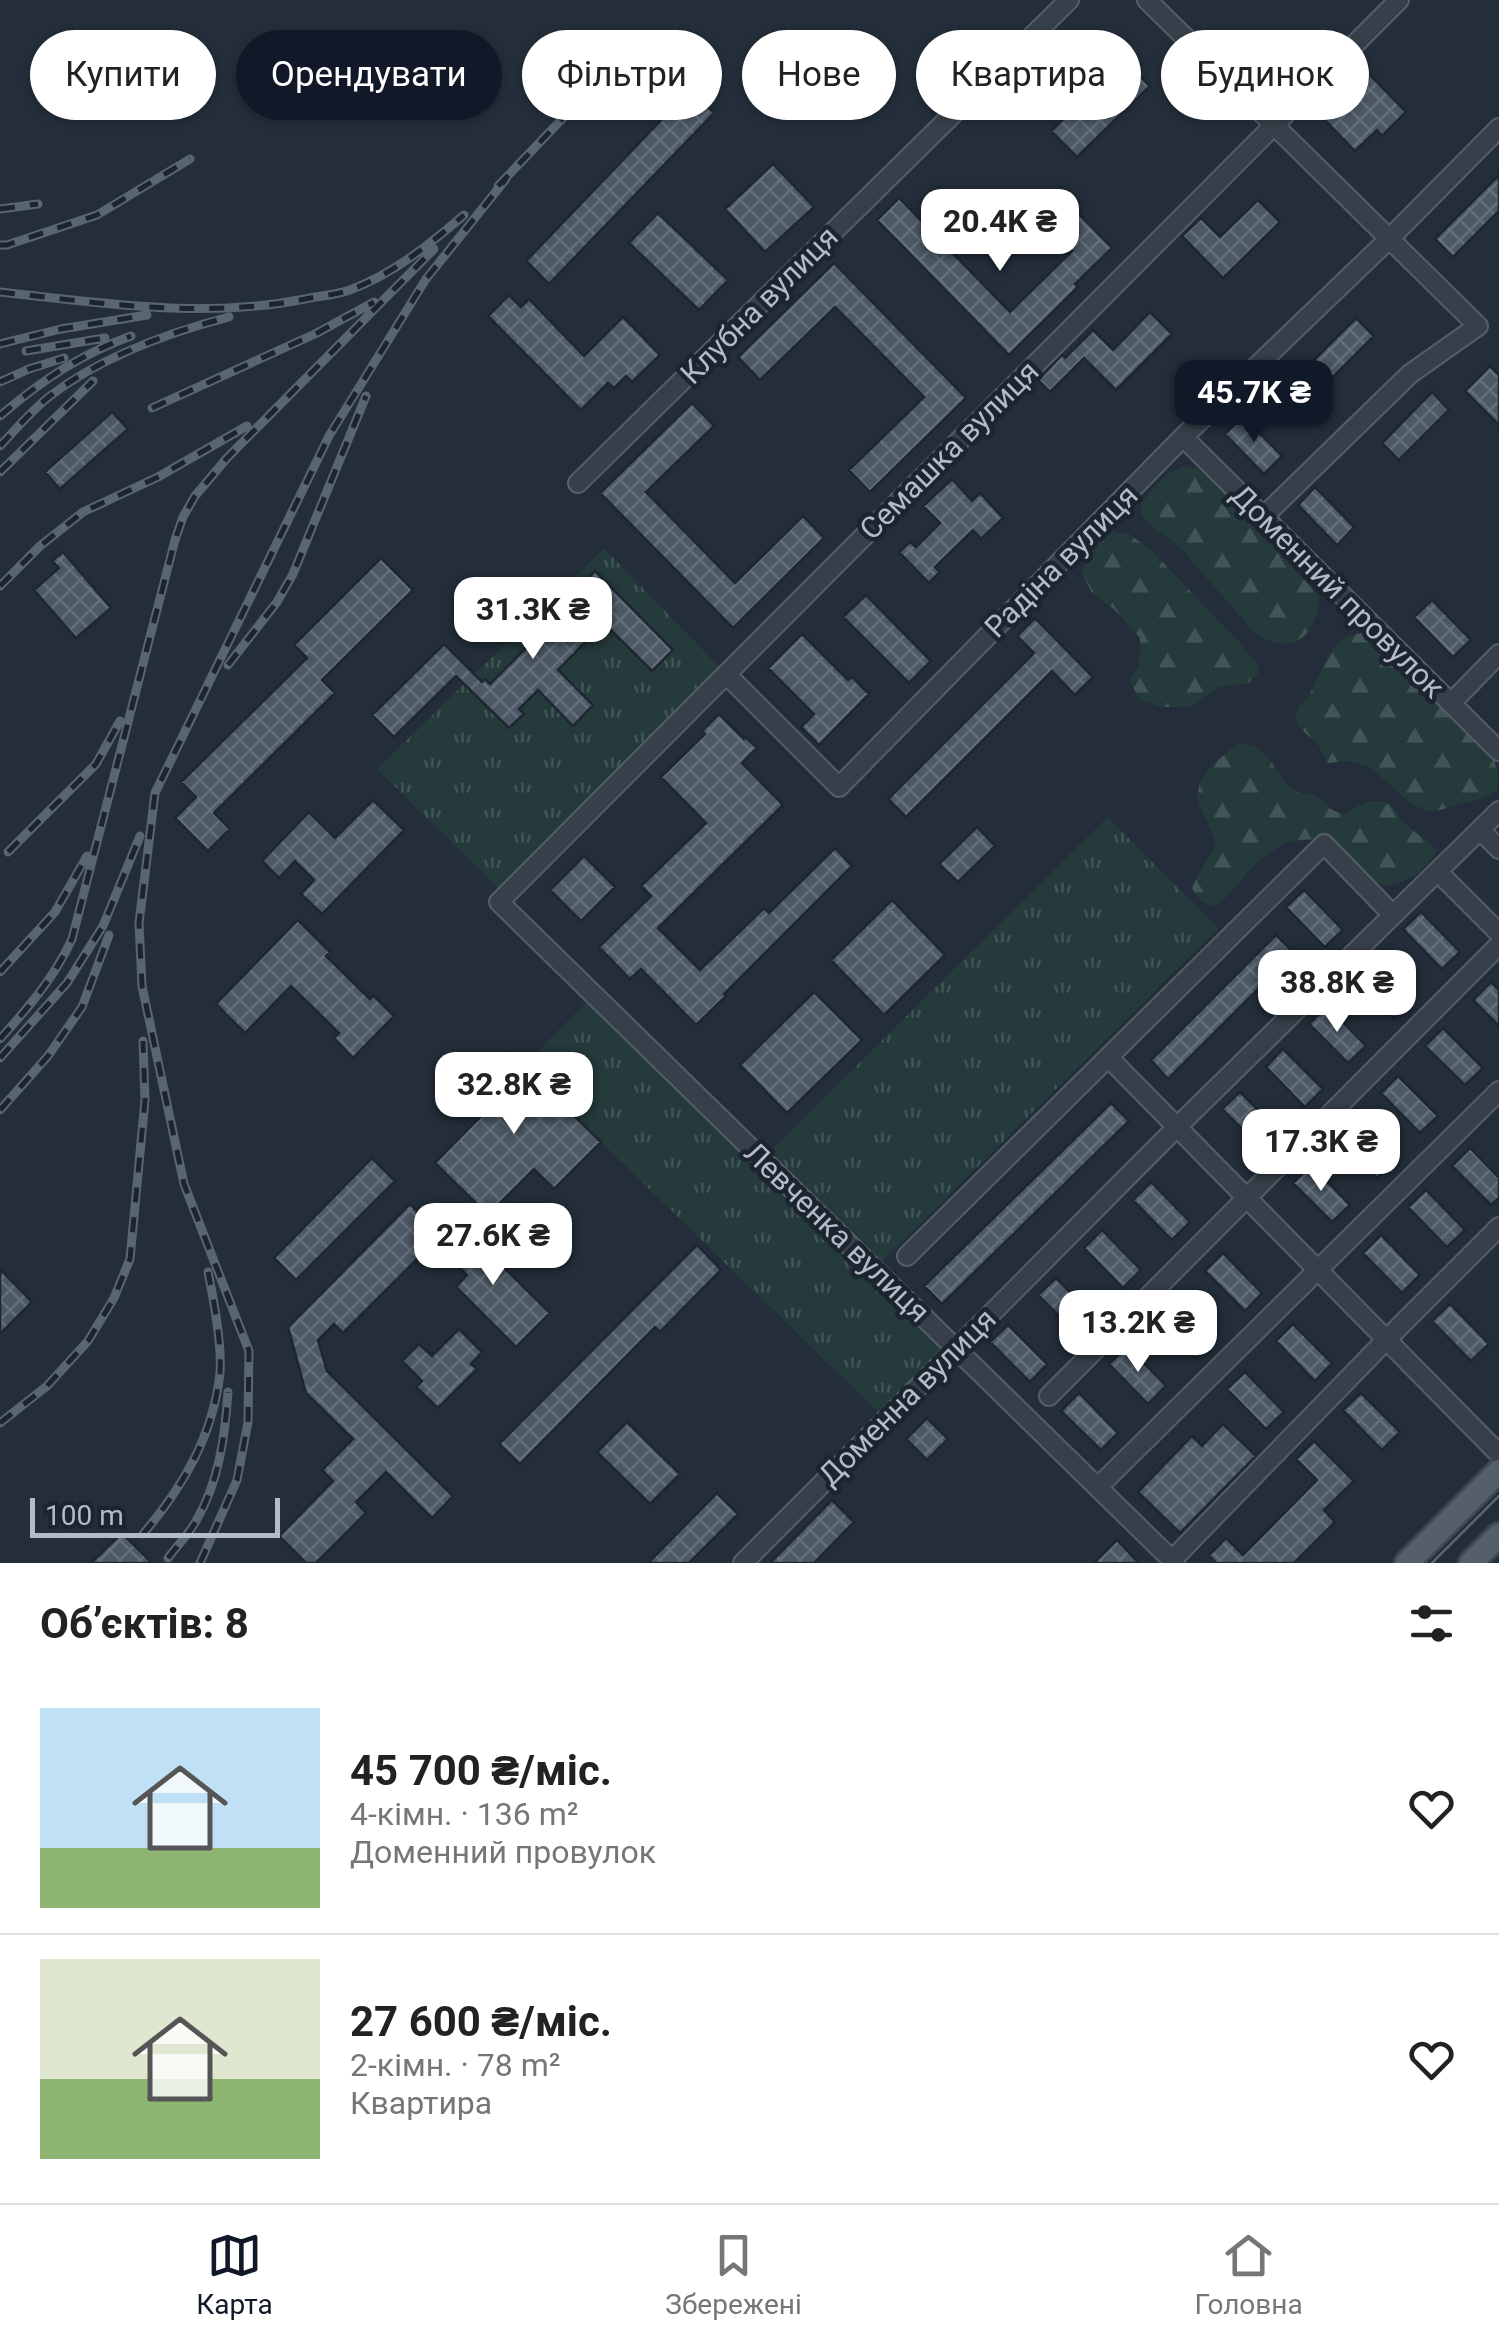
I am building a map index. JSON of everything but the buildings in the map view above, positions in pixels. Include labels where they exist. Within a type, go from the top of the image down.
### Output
[{"type":"main road","points":[[1407,1563],[1499,1471]]},
{"type":"main road","points":[[1471,1563],[1499,1535]]},
{"type":"street","name":"Клубна вулиця","points":[[578,484],[1068,0]]},
{"type":"street","points":[[1147,0],[1478,326],[1410,374],[1263,516]]},
{"type":"street","name":"Семашка вулиця","points":[[499,902],[1399,0]]},
{"type":"street","name":"Радіна вулиця","points":[[726,674],[839,787],[1183,437],[1499,128]]},
{"type":"street","name":"Доменний провулок","points":[[1183,437],[1499,751]]},
{"type":"street","name":"Доменний провулок","points":[[1451,703],[1499,654]]},
{"type":"street","name":"Доменна вулиця","points":[[743,1563],[1177,1127],[1499,811]]},
{"type":"street","points":[[1480,830],[1499,849]]},
{"type":"street","points":[[907,1256],[1324,844],[1393,915]]},
{"type":"street","points":[[1438,872],[1499,933]]},
{"type":"street","name":"Левченка вулиця","points":[[499,902],[1174,1562]]},
{"type":"street","points":[[1049,1396],[1499,945]]},
{"type":"street","points":[[1108,1057],[1499,1454]]},
{"type":"street","points":[[1098,1487],[1499,1091]]},
{"type":"street","points":[[1174,1562],[1386,1339],[1499,1227]]},
{"type":"green space","points":[[1197,468],[1217,485],[1319,596],[1314,622],[1301,639],[1281,643],[1256,634],[1183,551],[1141,514],[1141,504],[1152,489],[1170,472]]},
{"type":"green space","points":[[1112,532],[1129,534],[1151,550],[1240,643],[1258,665],[1258,674],[1248,683],[1219,687],[1191,707],[1162,707],[1139,699],[1130,681],[1139,664],[1140,638],[1115,610],[1092,593],[1082,573],[1092,550]]},
{"type":"green space","points":[[604,548],[726,674],[505,895],[377,769]]},
{"type":"green space","points":[[1361,633],[1373,638],[1494,759],[1497,789],[1483,798],[1433,812],[1413,805],[1371,768],[1350,761],[1328,763],[1319,746],[1299,727],[1295,716],[1335,646]]},
{"type":"green space","points":[[1239,744],[1258,748],[1291,788],[1313,795],[1335,811],[1347,814],[1368,802],[1385,803],[1436,851],[1415,875],[1385,886],[1364,873],[1334,844],[1318,839],[1287,843],[1254,866],[1217,906],[1205,903],[1192,888],[1216,842],[1198,794],[1204,776]]},
{"type":"green space","points":[[1108,817],[1218,929],[878,1265],[765,1156]]},
{"type":"green space","points":[[591,998],[947,1348],[881,1415],[523,1066]]},
{"type":"tram line","points":[[1432,1563],[1499,1496]]},
{"type":"railway","points":[[498,186],[561,120]]},
{"type":"railway","points":[[0,245],[97,215],[190,159]]},
{"type":"railway","points":[[200,1563],[237,1480],[248,1422],[249,1351],[184,1184],[142,986],[139,923],[155,793],[329,436],[426,279],[506,179]]},
{"type":"railway","points":[[0,209],[38,204]]},
{"type":"railway","points":[[0,292],[191,308],[305,299],[345,292],[381,276],[464,215]]},
{"type":"railway","points":[[0,1039],[49,980],[72,939],[183,517],[227,458],[434,249]]},
{"type":"railway","points":[[152,408],[317,333],[374,302]]},
{"type":"railway","points":[[0,344],[147,315]]},
{"type":"railway","points":[[0,446],[43,401],[91,369],[159,339],[229,317]]},
{"type":"railway","points":[[0,416],[61,370],[131,336]]},
{"type":"railway","points":[[26,351],[105,338]]},
{"type":"railway","points":[[0,382],[64,358]]},
{"type":"railway","points":[[0,472],[93,381]]},
{"type":"railway","points":[[228,665],[277,602],[293,574],[366,396]]},
{"type":"railway","points":[[0,586],[40,546],[83,512],[158,477],[247,426]]},
{"type":"railway","points":[[8,852],[96,764],[120,721]]},
{"type":"railway","points":[[0,1058],[67,983],[103,926],[140,836]]},
{"type":"railway","points":[[0,972],[55,912],[87,856]]},
{"type":"railway","points":[[0,1110],[48,1056],[82,1007],[109,935]]},
{"type":"railway","points":[[0,1423],[47,1386],[88,1341],[114,1298],[130,1259],[145,1100],[143,1041]]},
{"type":"railway","points":[[143,1534],[183,1479],[211,1418],[220,1373],[220,1349],[208,1272]]},
{"type":"railway","points":[[168,1558],[193,1526],[210,1491],[223,1442],[228,1392]]}]
